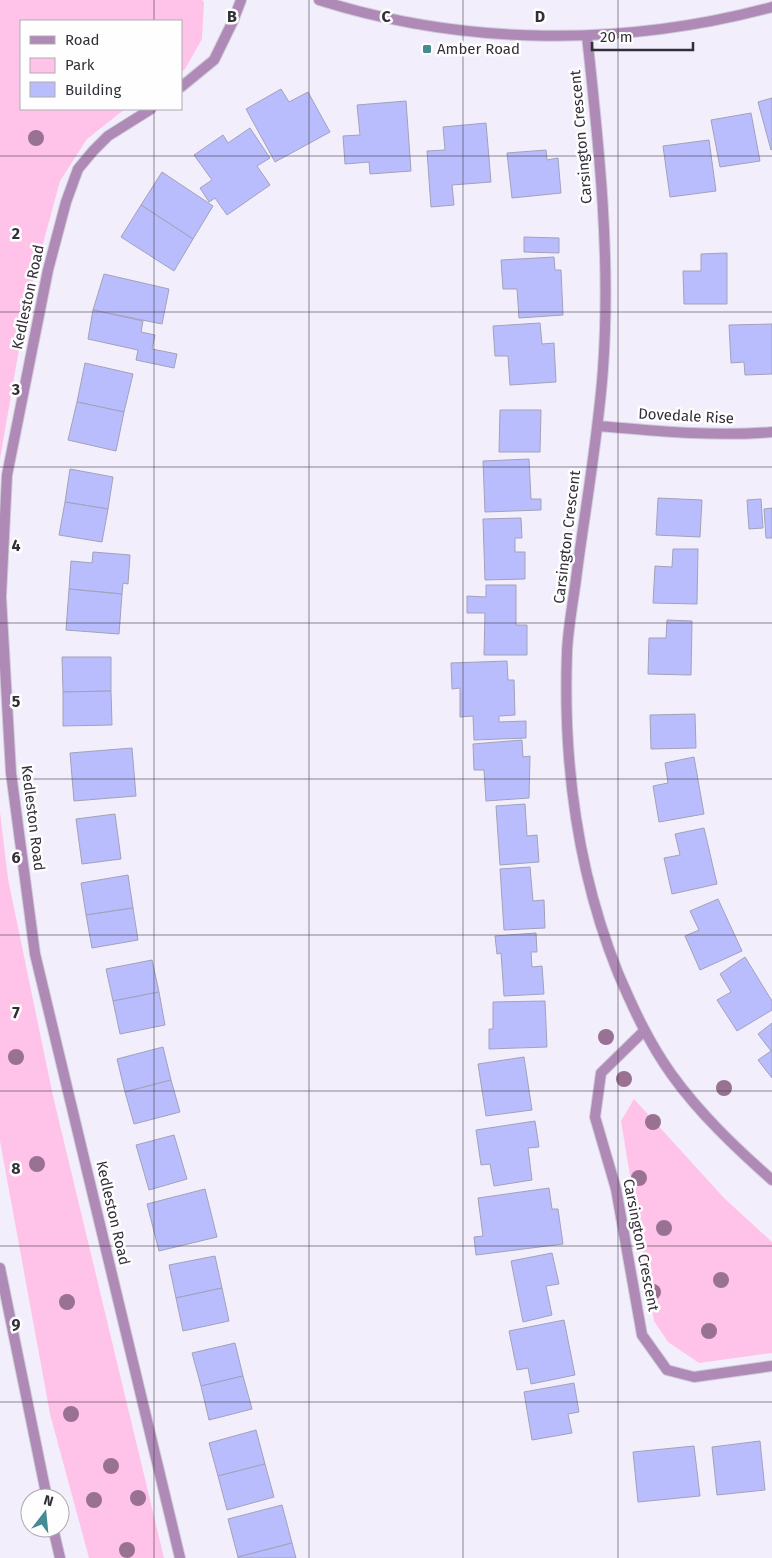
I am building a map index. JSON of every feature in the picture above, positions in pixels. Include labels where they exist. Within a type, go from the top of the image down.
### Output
[{"type":"street","points":[[182,86],[214,60],[241,0]]},
{"type":"street","points":[[318,0],[381,17],[457,30],[502,34],[587,36],[674,28],[772,7]]},
{"type":"street","name":"Carsington Crescent","points":[[587,36],[601,175],[606,255],[606,315],[598,426],[588,486],[567,649],[569,754],[579,835],[594,904],[612,956],[644,1031],[672,1074],[697,1105],[730,1142],[772,1180]]},
{"type":"street","name":"Kedleston Road","points":[[149,110],[108,136],[93,151],[78,169],[66,202],[48,270],[7,474],[0,597],[11,773],[36,954],[180,1558]]},
{"type":"street","name":"Dovedale Rise","points":[[598,426],[714,434],[772,432]]},
{"type":"street","name":"Carsington Crescent","points":[[644,1031],[601,1072],[595,1117],[616,1188],[642,1335],[667,1370],[694,1377],[772,1366]]},
{"type":"street","points":[[0,1268],[45,1488]]},
{"type":"street","points":[[56,1538],[60,1558]]},
{"type":"green space","points":[[0,0],[202,0],[204,2],[202,39],[182,71],[182,20],[20,20],[20,110],[124,110],[87,139],[60,181],[27,303],[0,459]]},
{"type":"green space","points":[[0,812],[8,879],[53,1096],[164,1558],[89,1558],[50,1414],[0,1141]]},
{"type":"green space","points":[[634,1099],[724,1198],[772,1242],[772,1353],[699,1363],[668,1342],[654,1321],[621,1121]]},
{"type":"building","points":[[281,89],[289,102],[308,92],[330,132],[275,162],[246,109]]},
{"type":"building","points":[[772,98],[772,149],[771,150],[758,102]]},
{"type":"building","points":[[406,101],[411,171],[370,174],[369,162],[345,164],[343,136],[360,135],[357,105]]},
{"type":"building","points":[[751,113],[760,161],[720,167],[711,120]]},
{"type":"building","points":[[486,123],[491,182],[452,185],[454,205],[431,207],[427,151],[445,150],[443,127]]},
{"type":"building","points":[[250,128],[270,158],[257,166],[270,185],[227,215],[215,198],[209,202],[200,188],[212,180],[194,155],[223,135],[228,143]]},
{"type":"building","points":[[709,140],[716,191],[670,197],[663,146]]},
{"type":"building","points":[[546,150],[547,160],[558,158],[561,193],[512,198],[507,153]]},
{"type":"building","points":[[162,172],[213,206],[193,239],[141,205]]},
{"type":"building","points":[[141,205],[193,239],[174,271],[121,237]]},
{"type":"building","points":[[524,237],[559,238],[559,253],[524,252]]},
{"type":"building","points":[[727,253],[727,304],[684,304],[683,271],[701,271],[701,254]]},
{"type":"building","points":[[554,257],[555,270],[561,270],[563,315],[519,318],[517,289],[503,289],[501,260]]},
{"type":"building","points":[[104,274],[169,289],[162,324],[93,310]]},
{"type":"building","points":[[93,310],[143,321],[141,332],[155,335],[152,349],[177,354],[174,368],[136,360],[138,350],[88,339]]},
{"type":"building","points":[[540,323],[542,344],[554,343],[556,382],[510,385],[508,356],[495,356],[493,326]]},
{"type":"building","points":[[772,324],[772,374],[745,375],[744,362],[731,363],[729,325]]},
{"type":"building","points":[[85,363],[133,374],[124,412],[77,402]]},
{"type":"building","points":[[77,402],[124,412],[116,451],[68,440]]},
{"type":"building","points":[[500,410],[541,410],[540,452],[499,452]]},
{"type":"building","points":[[529,459],[531,499],[541,499],[541,510],[485,512],[483,461]]},
{"type":"building","points":[[70,469],[113,477],[108,509],[65,502]]},
{"type":"building","points":[[658,498],[702,500],[700,537],[656,535]]},
{"type":"building","points":[[761,499],[763,528],[749,529],[747,500]]},
{"type":"building","points":[[65,502],[108,509],[102,542],[59,535]]},
{"type":"building","points":[[772,508],[772,538],[766,538],[764,509]]},
{"type":"building","points":[[521,518],[522,538],[515,538],[515,552],[525,552],[525,579],[485,580],[483,519]]},
{"type":"building","points":[[673,549],[698,549],[697,604],[653,603],[655,566],[672,567]]},
{"type":"building","points":[[93,552],[130,555],[128,584],[123,583],[122,594],[69,589],[71,561],[92,563]]},
{"type":"building","points":[[486,585],[516,585],[516,625],[527,625],[527,655],[484,655],[485,613],[467,613],[467,596],[486,597]]},
{"type":"building","points":[[69,589],[122,594],[119,634],[66,630]]},
{"type":"building","points":[[667,620],[692,621],[691,675],[648,674],[649,638],[666,638]]},
{"type":"building","points":[[62,657],[111,657],[111,691],[63,692]]},
{"type":"building","points":[[507,661],[508,680],[514,680],[515,715],[499,716],[499,722],[526,721],[526,738],[474,740],[473,716],[460,717],[460,688],[452,689],[451,663]]},
{"type":"building","points":[[111,691],[112,725],[63,726],[63,692]]},
{"type":"building","points":[[695,714],[696,748],[651,749],[650,715]]},
{"type":"building","points":[[522,740],[523,757],[530,756],[529,798],[486,801],[484,770],[474,770],[473,744]]},
{"type":"building","points":[[132,748],[136,796],[74,801],[70,753]]},
{"type":"building","points":[[694,757],[704,814],[659,822],[653,786],[668,783],[665,763]]},
{"type":"building","points":[[525,804],[527,836],[537,835],[539,862],[500,865],[496,806]]},
{"type":"building","points":[[115,814],[121,859],[82,864],[76,819]]},
{"type":"building","points":[[704,828],[717,884],[672,894],[664,858],[680,855],[675,834]]},
{"type":"building","points":[[530,867],[533,901],[544,900],[545,928],[504,930],[500,869]]},
{"type":"building","points":[[128,875],[133,908],[86,915],[81,883]]},
{"type":"building","points":[[718,899],[742,951],[700,970],[685,936],[699,930],[690,911]]},
{"type":"building","points":[[133,908],[138,940],[92,948],[86,915]]},
{"type":"building","points":[[536,933],[537,952],[531,952],[532,967],[542,966],[544,994],[504,996],[501,953],[497,954],[495,936]]},
{"type":"building","points":[[745,957],[772,1001],[772,1010],[737,1031],[717,1000],[731,992],[720,974]]},
{"type":"building","points":[[152,960],[159,992],[113,1001],[106,969]]},
{"type":"building","points":[[159,992],[165,1025],[120,1034],[113,1001]]},
{"type":"building","points":[[545,1001],[547,1047],[489,1049],[489,1029],[493,1029],[493,1002]]},
{"type":"building","points":[[772,1023],[772,1078],[758,1060],[771,1051],[758,1034]]},
{"type":"building","points":[[163,1047],[171,1080],[125,1092],[117,1059]]},
{"type":"building","points":[[524,1057],[532,1110],[486,1116],[478,1064]]},
{"type":"building","points":[[171,1080],[180,1112],[134,1124],[125,1092]]},
{"type":"building","points":[[535,1121],[539,1147],[528,1148],[532,1180],[494,1186],[490,1164],[481,1165],[476,1130]]},
{"type":"building","points":[[174,1135],[187,1179],[149,1190],[136,1145]]},
{"type":"building","points":[[549,1188],[552,1209],[558,1209],[563,1244],[476,1255],[474,1237],[483,1236],[478,1198]]},
{"type":"building","points":[[205,1189],[217,1237],[159,1251],[147,1204]]},
{"type":"building","points":[[552,1253],[559,1284],[546,1286],[552,1315],[523,1322],[511,1261]]},
{"type":"building","points":[[215,1256],[222,1288],[176,1298],[169,1265]]},
{"type":"building","points":[[222,1288],[229,1321],[183,1331],[176,1298]]},
{"type":"building","points":[[564,1320],[575,1375],[531,1384],[528,1368],[517,1370],[509,1331]]},
{"type":"building","points":[[235,1343],[243,1376],[201,1386],[192,1353]]},
{"type":"building","points":[[243,1376],[252,1409],[209,1420],[201,1386]]},
{"type":"building","points":[[574,1383],[579,1412],[568,1414],[572,1433],[532,1440],[524,1392]]},
{"type":"building","points":[[256,1430],[265,1464],[218,1476],[209,1443]]},
{"type":"building","points":[[760,1441],[765,1490],[717,1495],[712,1447]]},
{"type":"building","points":[[694,1446],[700,1496],[638,1502],[633,1452]]},
{"type":"building","points":[[265,1464],[274,1497],[227,1510],[218,1476]]},
{"type":"building","points":[[282,1505],[292,1543],[238,1557],[228,1519]]},
{"type":"building","points":[[292,1543],[296,1558],[238,1558],[238,1557]]},
{"type":"place","name":"Amber Road","points":[[427,49]]}]
